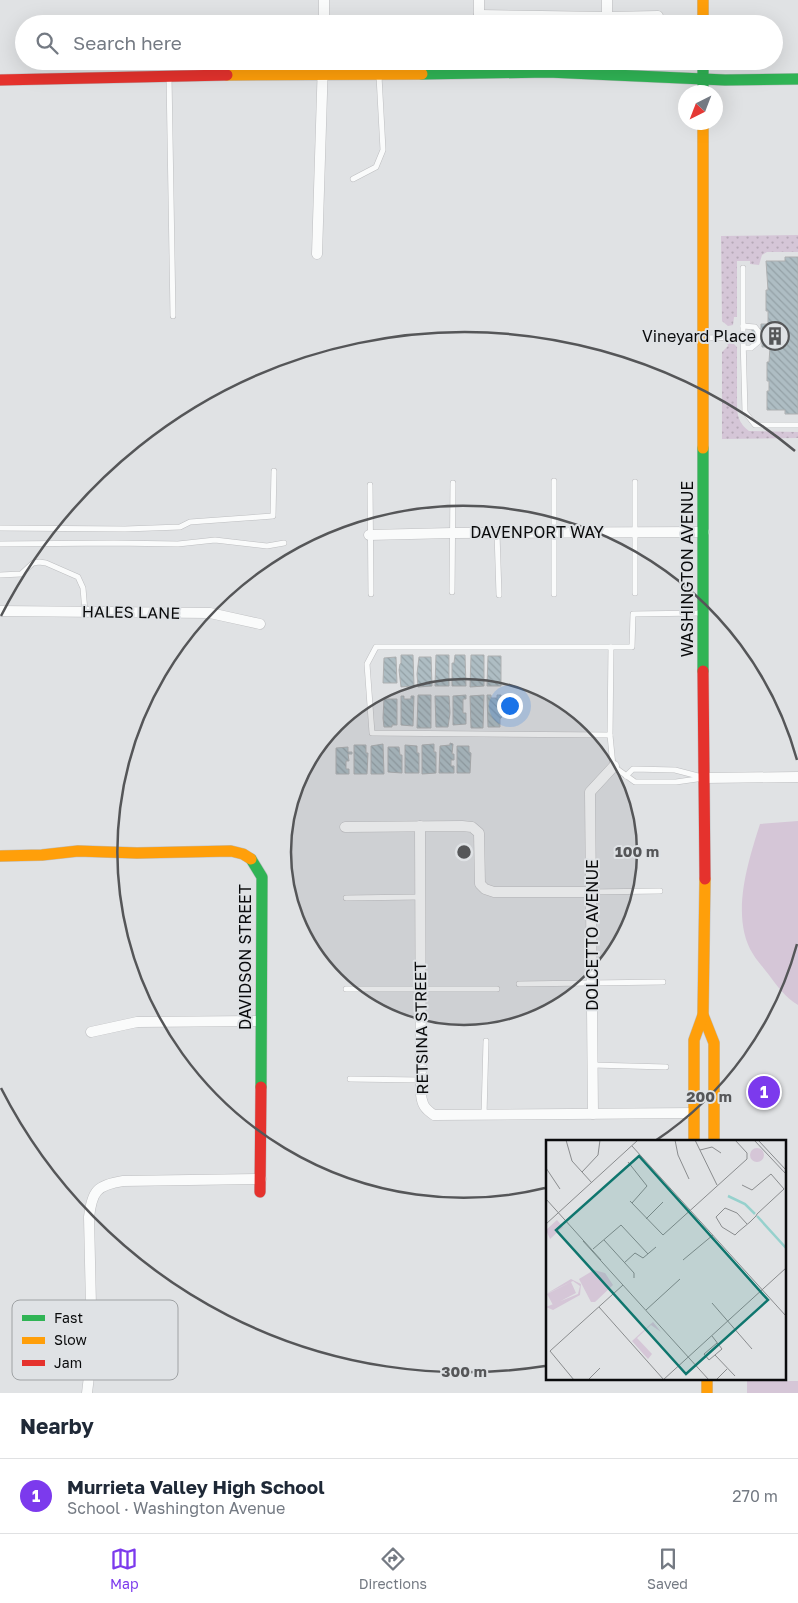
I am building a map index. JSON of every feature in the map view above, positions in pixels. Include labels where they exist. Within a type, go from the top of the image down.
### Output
[{"type":"street","points":[[324,0],[324,15]]},
{"type":"street","points":[[479,0],[479,15]]},
{"type":"street","points":[[607,0],[608,15]]},
{"type":"street","points":[[703,0],[703,15]]},
{"type":"street","points":[[316,254],[323,70]]},
{"type":"street","points":[[703,70],[703,85]]},
{"type":"street","points":[[0,80],[323,74],[583,73],[725,80],[798,79]]},
{"type":"street","name":"WASHINGTON AVENUE","points":[[694,1140],[694,1040],[703,1015],[703,130]]},
{"type":"street","name":"DAVENPORT WAY","points":[[370,535],[704,532]]},
{"type":"street","name":"HALES LANE","points":[[0,611],[210,613],[260,624]]},
{"type":"street","name":"DOLCETTO AVENUE","points":[[592,1114],[590,792],[614,766]]},
{"type":"street","points":[[704,778],[798,777]]},
{"type":"street","name":"RETSINA STREET","points":[[420,826],[420,1080],[422,1104],[427,1111],[434,1115],[694,1113]]},
{"type":"street","points":[[345,827],[472,827],[479,833],[480,884],[485,889],[494,892],[591,892]]},
{"type":"street","name":"DAVIDSON STREET","points":[[0,856],[78,851],[231,851],[246,853],[256,863],[262,877],[260,1192]]},
{"type":"street","name":"WASHINGTON AVENUE","points":[[703,1015],[714,1043],[714,1140]]},
{"type":"street","points":[[92,1032],[137,1022],[260,1021]]},
{"type":"street","points":[[91,1300],[89,1217],[91,1200],[97,1190],[109,1183],[123,1181],[261,1179]]},
{"type":"street","points":[[87,1393],[89,1380]]},
{"type":"street","points":[[707,1380],[707,1393]]},
{"type":"lane","points":[[353,179],[376,167],[384,150],[379,75]]},
{"type":"lane","points":[[168,76],[173,316]]},
{"type":"lane","points":[[743,268],[745,412],[755,425],[798,425]]},
{"type":"lane","points":[[743,326],[755,326],[758,331],[758,342],[752,348],[744,348]]},
{"type":"lane","points":[[704,338],[744,337]]},
{"type":"lane","points":[[0,528],[125,529],[180,527],[190,522],[273,516],[274,471]]},
{"type":"lane","points":[[554,482],[554,594]]},
{"type":"lane","points":[[635,482],[635,593]]},
{"type":"lane","points":[[452,592],[453,483]]},
{"type":"lane","points":[[370,485],[371,594]]},
{"type":"lane","points":[[497,533],[499,595]]},
{"type":"lane","points":[[0,544],[178,544],[215,540],[267,546],[284,543]]},
{"type":"lane","points":[[0,575],[21,574],[33,563],[39,562],[46,563],[76,576],[81,581],[85,612]]},
{"type":"lane","points":[[610,734],[372,733],[367,664],[376,647],[632,647],[633,614],[703,613]]},
{"type":"lane","points":[[611,647],[610,734],[614,766],[635,782],[676,782],[704,778]]},
{"type":"lane","points":[[626,776],[634,769],[675,770],[704,778]]},
{"type":"lane","points":[[591,892],[660,891]]},
{"type":"lane","points":[[346,898],[420,896]]},
{"type":"lane","points":[[519,984],[663,982]]},
{"type":"lane","points":[[346,988],[497,989]]},
{"type":"lane","points":[[484,1114],[486,1041]]},
{"type":"lane","points":[[592,1065],[666,1067]]},
{"type":"lane","points":[[350,1079],[420,1080]]},
{"type":"shaded area","points":[[798,235],[798,252],[767,252],[762,255],[759,265],[750,264],[750,261],[737,261],[737,317],[734,317],[733,325],[728,326],[722,321],[721,236]]},
{"type":"shaded area","points":[[727,342],[732,342],[737,347],[737,409],[742,424],[749,431],[798,432],[798,438],[722,439],[722,352],[728,346]]},
{"type":"shaded area","points":[[798,821],[798,1005],[782,992],[753,954],[746,939],[742,907],[746,872],[760,824]]},
{"type":"shaded area","points":[[747,1381],[798,1381],[798,1393],[747,1393]]},
{"type":"building","name":"Vineyard Place","points":[[785,257],[798,257],[798,414],[785,414],[785,410],[767,410],[769,381],[767,381],[767,362],[769,362],[770,347],[762,347],[762,342],[752,342],[752,329],[761,329],[761,324],[768,324],[768,311],[766,311],[766,290],[768,290],[766,261],[785,261]]},
{"type":"building","points":[[401,655],[413,655],[414,686],[401,687],[399,670]]},
{"type":"building","points":[[436,655],[449,655],[449,686],[435,686]]},
{"type":"building","points":[[455,655],[465,655],[466,686],[452,686],[452,663],[454,663]]},
{"type":"building","points":[[471,655],[484,655],[484,686],[470,687]]},
{"type":"building","points":[[488,656],[501,656],[501,686],[487,686]]},
{"type":"building","points":[[396,657],[397,683],[383,683],[384,658]]},
{"type":"building","points":[[419,657],[431,657],[432,686],[418,687]]},
{"type":"building","points":[[418,695],[431,695],[431,728],[417,728]]},
{"type":"building","points":[[466,695],[466,699],[463,699],[463,713],[466,713],[466,724],[453,725],[453,696]]},
{"type":"building","points":[[484,695],[483,728],[471,728],[470,696]]},
{"type":"building","points":[[487,695],[491,695],[491,698],[497,698],[497,695],[501,695],[502,717],[500,719],[500,727],[488,727]]},
{"type":"building","points":[[401,696],[404,696],[404,699],[411,699],[411,696],[414,696],[413,726],[401,725]]},
{"type":"building","points":[[435,696],[449,696],[450,713],[448,727],[436,727]]},
{"type":"building","points":[[384,699],[397,699],[397,725],[392,725],[392,727],[384,727]]},
{"type":"building","points":[[450,743],[453,744],[452,754],[454,754],[454,760],[451,760],[451,766],[454,766],[454,773],[439,773],[440,746],[450,745]]},
{"type":"building","points":[[383,744],[384,774],[371,774],[371,746]]},
{"type":"building","points":[[434,744],[436,773],[422,774],[422,745]]},
{"type":"building","points":[[354,745],[366,745],[366,753],[368,753],[367,774],[354,774]]},
{"type":"building","points":[[405,745],[417,746],[419,773],[405,773]]},
{"type":"building","points":[[457,746],[469,746],[469,752],[471,753],[470,773],[457,773]]},
{"type":"building","points":[[348,747],[348,752],[352,752],[352,754],[348,754],[349,761],[346,761],[346,769],[349,769],[349,774],[336,774],[336,748]]},
{"type":"building","points":[[388,747],[399,747],[400,755],[402,755],[402,773],[388,772]]},
{"type":"traffic: fast","points":[[703,70],[703,85]]},
{"type":"traffic: fast","points":[[422,74],[548,72],[725,80],[798,79]]},
{"type":"traffic: fast","points":[[703,448],[703,671]]},
{"type":"traffic: fast","points":[[251,859],[262,877],[261,1087]]},
{"type":"traffic: slow","points":[[703,0],[703,15]]},
{"type":"traffic: slow","points":[[227,75],[422,74]]},
{"type":"traffic: slow","points":[[703,130],[703,448]]},
{"type":"traffic: slow","points":[[0,856],[42,855],[78,851],[137,853],[231,851],[243,854],[251,859]]},
{"type":"traffic: slow","points":[[694,1140],[694,1040],[703,1015],[705,879]]},
{"type":"traffic: slow","points":[[703,1015],[714,1043],[714,1140]]},
{"type":"traffic: slow","points":[[707,1380],[707,1393]]},
{"type":"traffic: jam","points":[[0,80],[227,75]]},
{"type":"traffic: jam","points":[[703,671],[705,879]]},
{"type":"traffic: jam","points":[[260,1192],[261,1087]]},
{"type":"place","name":"Vineyard Place","points":[[775,336]]},
{"type":"place","name":"Murrieta Valley High School","points":[[764,1092]]}]
